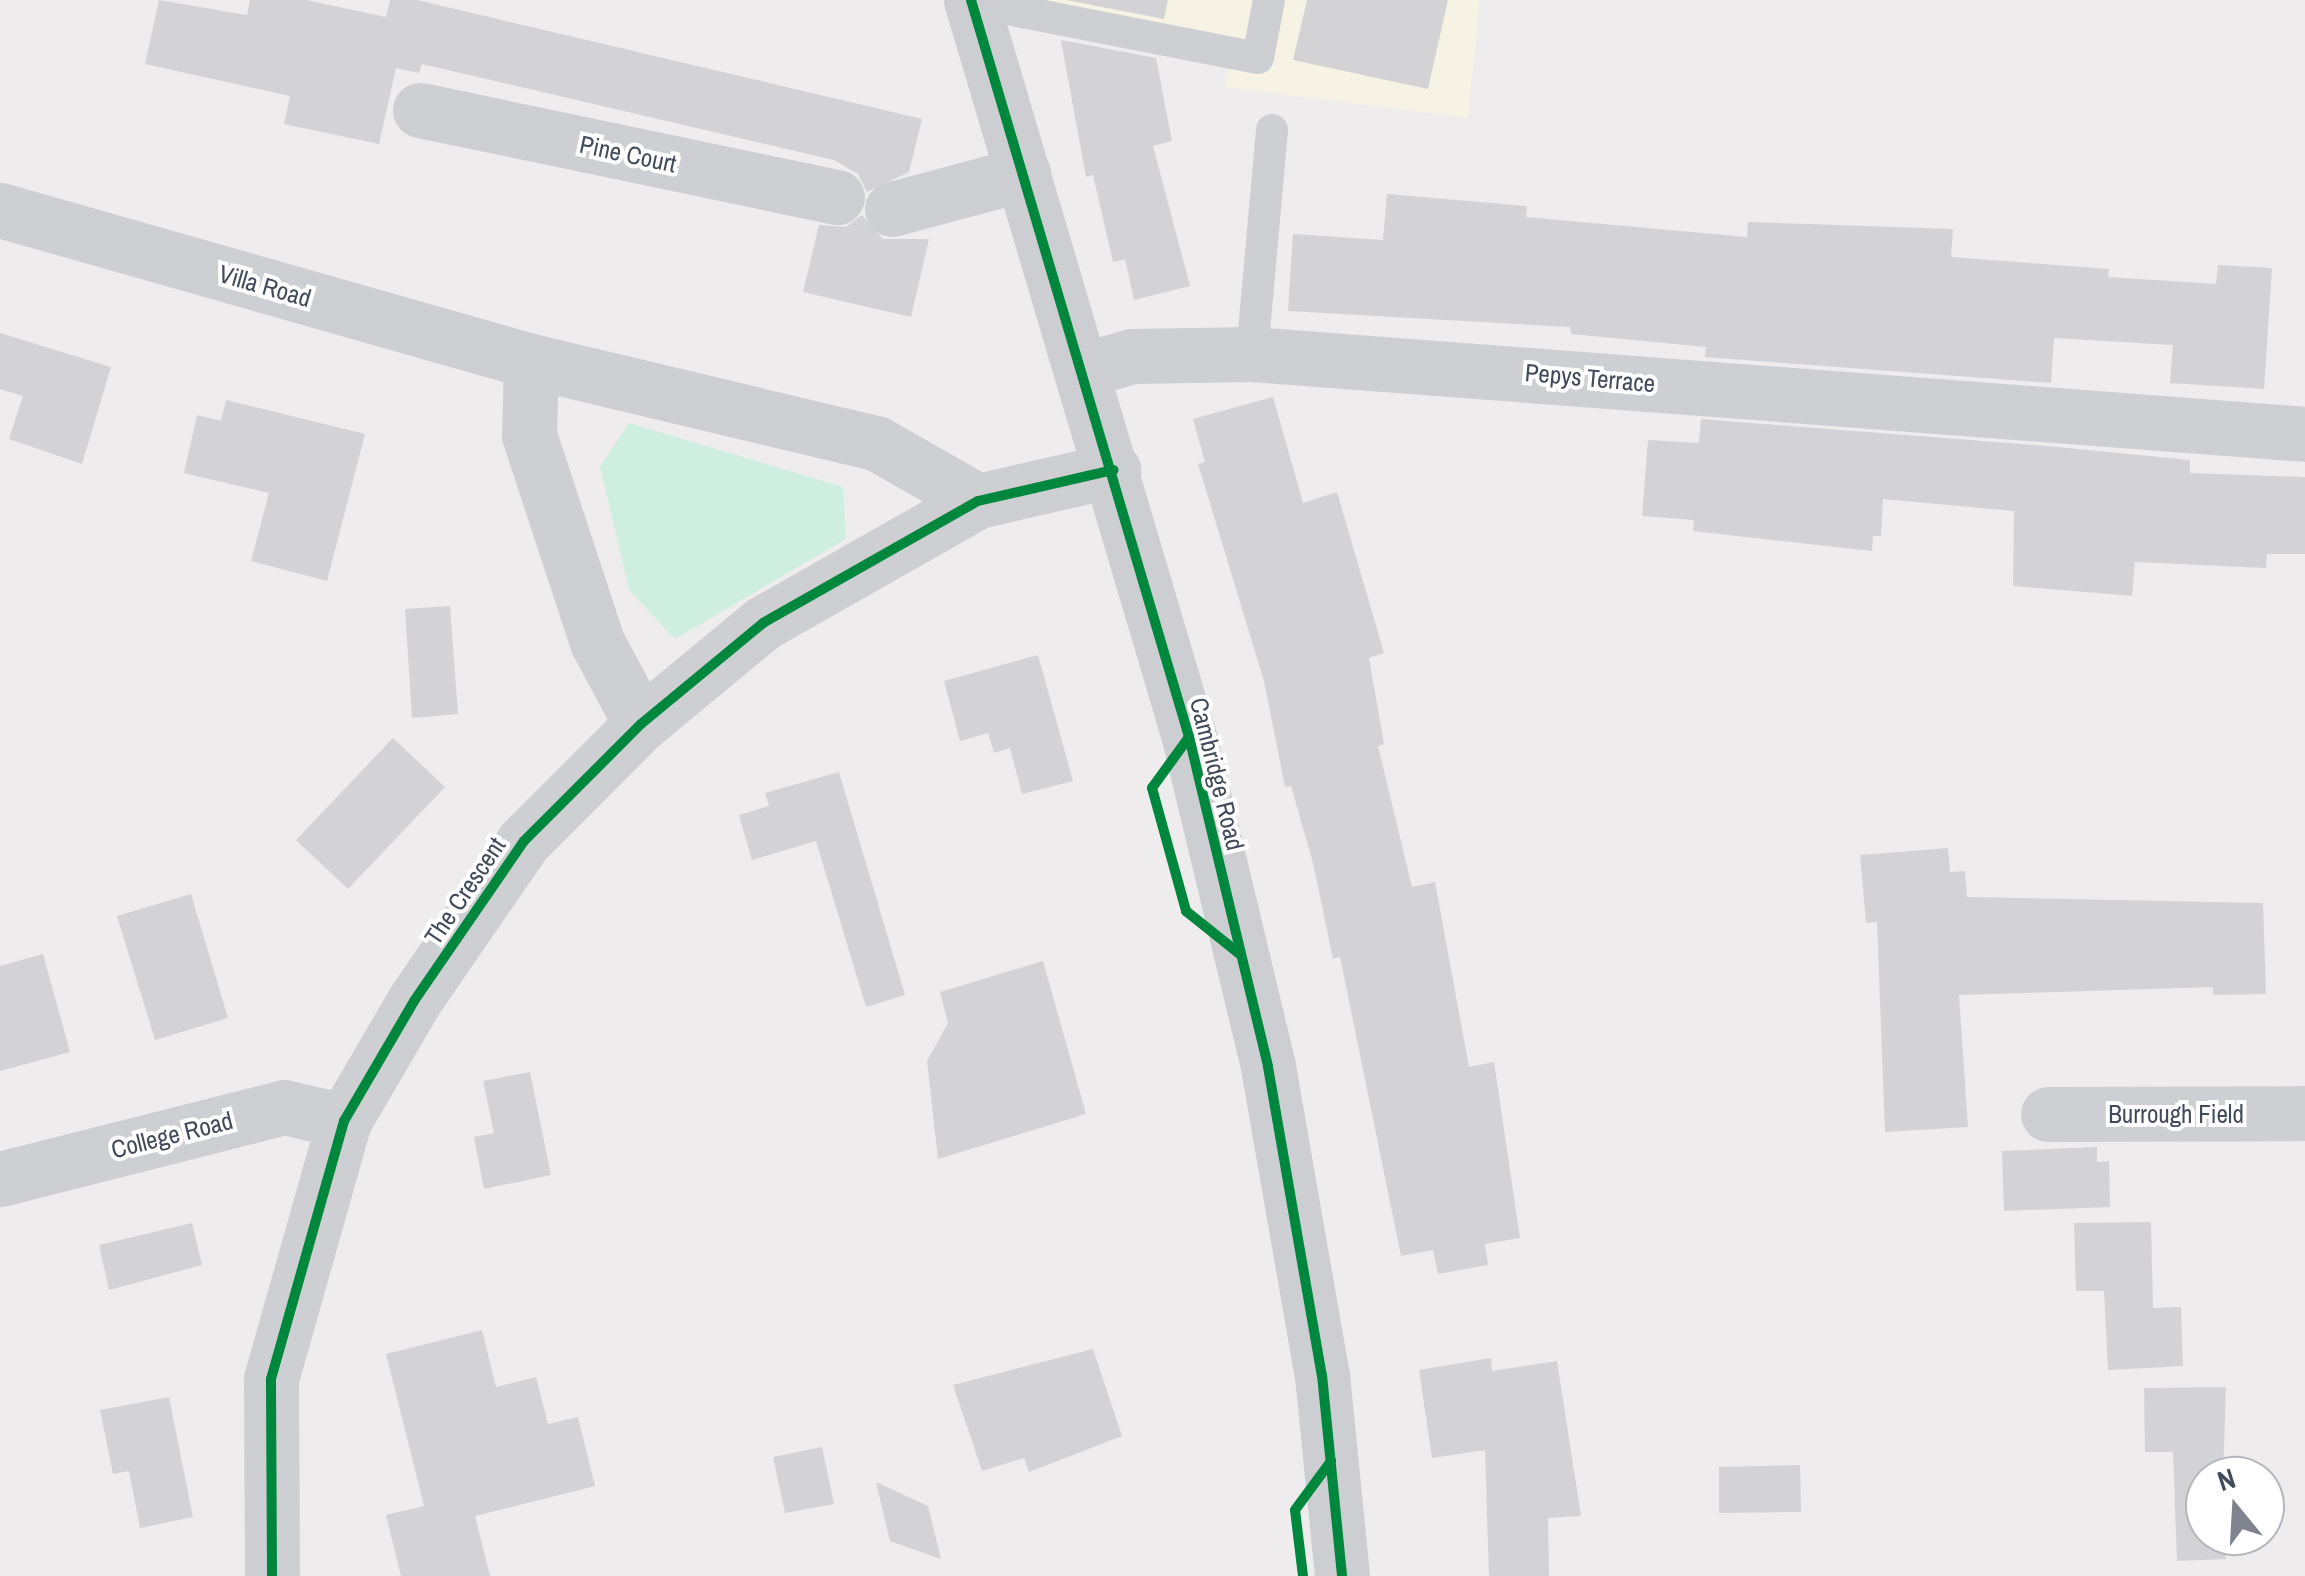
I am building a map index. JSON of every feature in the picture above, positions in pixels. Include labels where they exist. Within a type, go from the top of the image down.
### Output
[{"type":"street","name":"Cambridge Road","points":[[972,1],[1189,737],[1268,1067],[1322,1376],[1342,1576]]},
{"type":"street","name":"Pine Court","points":[[420,110],[837,197]]},
{"type":"street","points":[[892,208],[1024,174]]},
{"type":"street","name":"Villa Road","points":[[0,210],[531,361],[876,443],[978,501]]},
{"type":"street","name":"Pepys Terrace","points":[[1083,370],[1132,356],[1252,354],[2098,430],[2305,434]]},
{"type":"street","points":[[531,361],[529,435],[597,642],[640,724]]},
{"type":"street","name":"The Crescent","points":[[272,1576],[271,1379],[344,1122],[414,1001],[524,840],[640,724],[763,623],[978,501],[1113,470]]},
{"type":"street","name":"College Road","points":[[0,1179],[284,1107],[344,1122]]},
{"type":"street","name":"Burrough Field","points":[[2048,1114],[2305,1113]]},
{"type":"lane","points":[[972,1],[1258,58],[1270,0]]},
{"type":"lane","points":[[1252,354],[1272,130]]},
{"type":"shaded area","points":[[1020,0],[1480,0],[1468,118],[1225,87],[1230,60]]},
{"type":"green space","points":[[629,423],[843,487],[846,539],[675,639],[629,590],[600,467]]},
{"type":"building","points":[[159,0],[247,15],[250,0],[306,0],[386,17],[390,0],[417,0],[922,119],[909,172],[867,192],[858,174],[834,160],[422,64],[419,73],[396,68],[379,144],[284,124],[290,96],[145,64]]},
{"type":"building","points":[[1066,0],[1168,0],[1164,19]]},
{"type":"building","points":[[1307,0],[1448,0],[1428,89],[1293,60]]},
{"type":"building","points":[[1061,40],[1156,58],[1172,141],[1153,146],[1190,286],[1134,300],[1125,259],[1113,262],[1093,175],[1086,177]]},
{"type":"building","points":[[1387,194],[1527,206],[1526,217],[1747,237],[1748,222],[1953,229],[1951,257],[2109,269],[2108,277],[2216,284],[2218,265],[2272,268],[2264,389],[2170,383],[2173,345],[2054,338],[2051,383],[1705,357],[1706,347],[1571,334],[1570,327],[1288,311],[1293,234],[1383,240]]},
{"type":"building","points":[[862,215],[883,239],[929,239],[911,317],[803,292],[819,225],[846,227]]},
{"type":"building","points":[[0,333],[111,367],[82,464],[9,439],[23,396],[0,389]]},
{"type":"building","points":[[1273,397],[1303,503],[1337,492],[1384,653],[1369,658],[1384,744],[1378,746],[1412,887],[1435,882],[1469,1067],[1494,1062],[1520,1238],[1485,1244],[1488,1265],[1438,1274],[1433,1250],[1401,1256],[1340,957],[1333,959],[1313,863],[1291,786],[1285,787],[1264,681],[1198,464],[1205,462],[1193,419]]},
{"type":"building","points":[[226,400],[365,434],[327,581],[251,561],[269,493],[184,473],[197,415],[221,421]]},
{"type":"building","points":[[1701,419],[2190,460],[2190,473],[2305,477],[2305,554],[2267,554],[2266,568],[2135,562],[2132,596],[2013,586],[2014,511],[1883,499],[1881,536],[1873,536],[1872,551],[1693,531],[1694,520],[1642,516],[1648,440],[1699,443]]},
{"type":"building","points":[[450,606],[458,714],[412,718],[405,609]]},
{"type":"building","points":[[1038,655],[1073,781],[1022,794],[1010,748],[994,753],[988,733],[960,741],[944,681]]},
{"type":"building","points":[[393,738],[445,787],[348,889],[296,840]]},
{"type":"building","points":[[839,772],[905,995],[866,1007],[816,841],[752,860],[739,815],[769,806],[765,793]]},
{"type":"building","points":[[1948,848],[1950,872],[1965,871],[1967,897],[2263,903],[2266,994],[2213,995],[2213,987],[1959,995],[1968,1127],[1885,1132],[1877,922],[1866,923],[1860,855]]},
{"type":"building","points":[[191,894],[228,1018],[155,1040],[117,916]]},
{"type":"building","points":[[43,954],[70,1052],[0,1071],[0,966]]},
{"type":"building","points":[[1043,961],[1086,1114],[938,1159],[927,1061],[948,1023],[940,992]]},
{"type":"building","points":[[530,1072],[551,1175],[484,1189],[474,1137],[494,1133],[483,1081]]},
{"type":"building","points":[[2097,1147],[2097,1162],[2109,1161],[2110,1207],[2004,1211],[2002,1151]]},
{"type":"building","points":[[2151,1222],[2153,1308],[2181,1307],[2183,1366],[2108,1370],[2104,1291],[2076,1291],[2074,1223]]},
{"type":"building","points":[[192,1223],[202,1265],[109,1290],[99,1245]]},
{"type":"building","points":[[482,1330],[496,1387],[536,1377],[548,1424],[578,1417],[595,1486],[475,1516],[490,1576],[401,1576],[386,1515],[424,1506],[386,1354]]},
{"type":"building","points":[[1093,1349],[1122,1436],[1029,1472],[1024,1458],[982,1471],[953,1385]]},
{"type":"building","points":[[1491,1358],[1492,1371],[1557,1361],[1581,1516],[1548,1518],[1549,1576],[1489,1576],[1485,1450],[1432,1458],[1419,1370]]},
{"type":"building","points":[[2226,1387],[2224,1456],[2185,1456],[2185,1556],[2226,1559],[2177,1561],[2173,1452],[2145,1452],[2144,1388]]},
{"type":"building","points":[[169,1397],[193,1517],[140,1528],[129,1471],[113,1474],[100,1410]]},
{"type":"building","points":[[822,1447],[834,1504],[785,1513],[773,1457]]},
{"type":"building","points":[[1800,1465],[1801,1512],[1719,1513],[1719,1467]]},
{"type":"building","points":[[876,1482],[928,1506],[941,1559],[890,1541]]},
{"type":"cycle path","points":[[971,0],[1189,737],[1268,1067],[1322,1375],[1342,1576]]},
{"type":"cycle path","points":[[272,1576],[271,1379],[344,1121],[414,1001],[524,841],[641,724],[763,623],[978,501],[1113,470]]},
{"type":"cycle path","points":[[1189,737],[1152,788],[1186,911],[1241,955]]},
{"type":"cycle path","points":[[1303,1576],[1295,1510],[1331,1461]]}]
